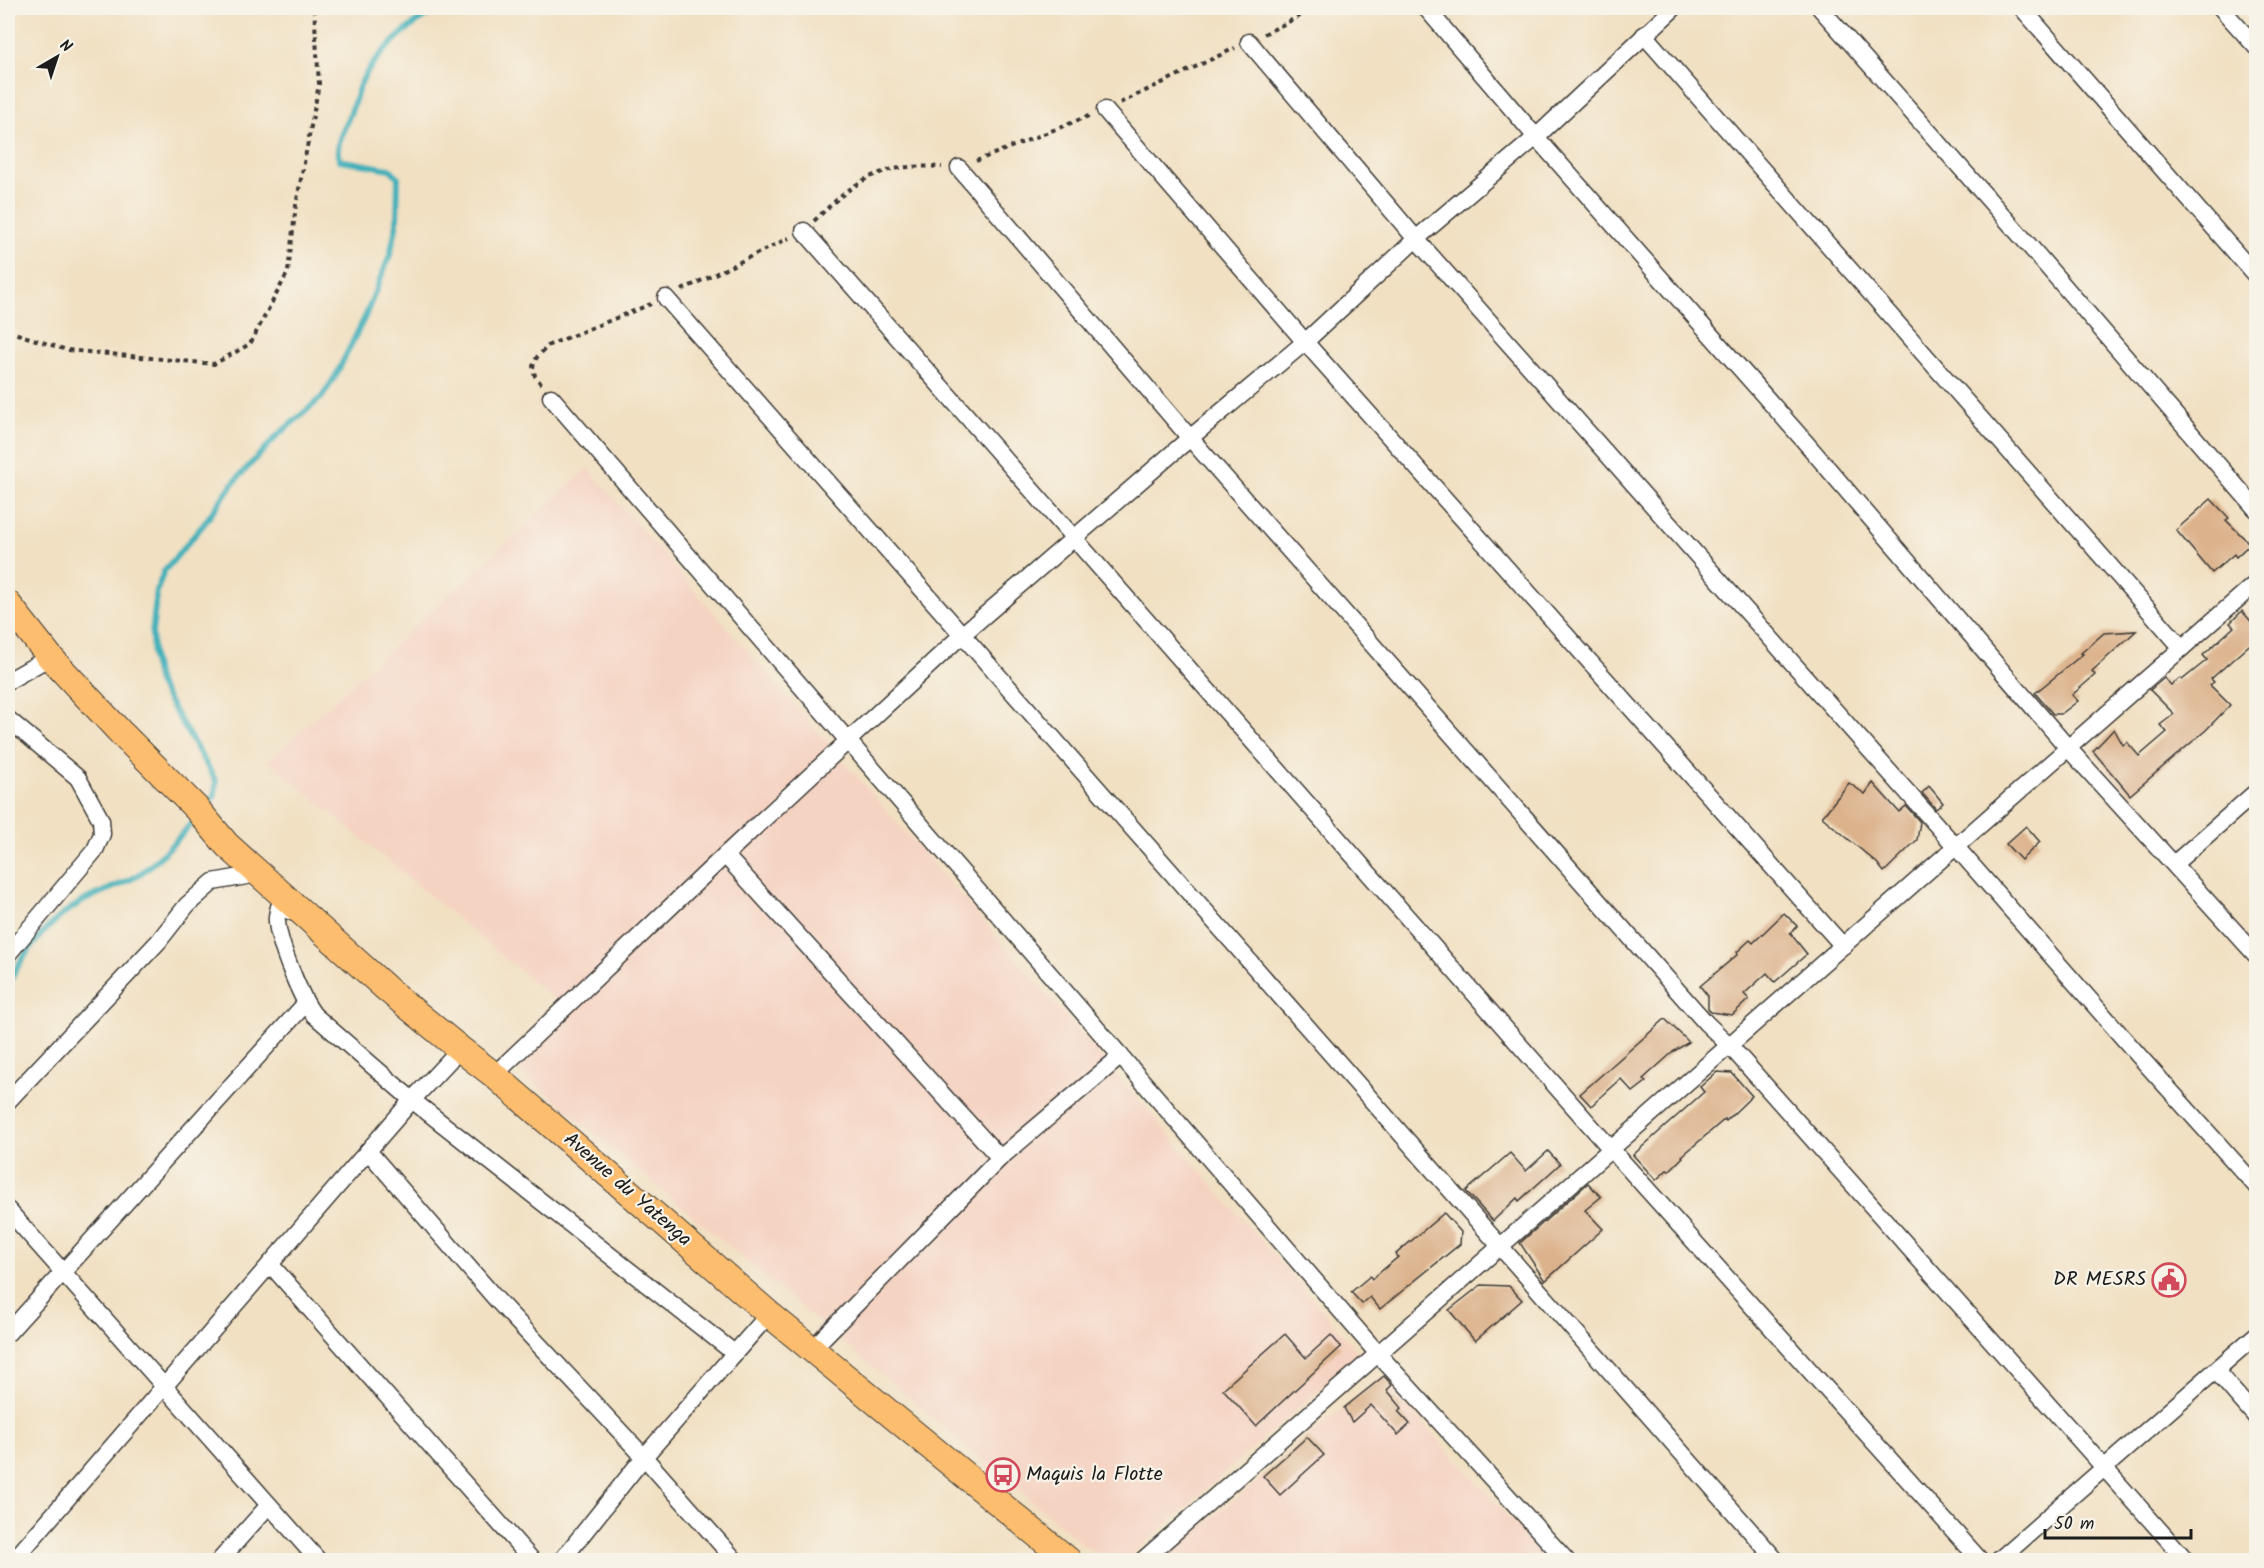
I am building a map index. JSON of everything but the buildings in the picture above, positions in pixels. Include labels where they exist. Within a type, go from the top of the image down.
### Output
[{"type":"main road","name":"Avenue du Yatenga","points":[[8,604],[50,657],[196,808],[227,845],[305,917],[494,1076],[769,1314],[1068,1560]]},
{"type":"street","points":[[1426,8],[1536,137],[1806,443],[2068,748],[2256,955]]},
{"type":"street","points":[[494,1076],[725,855],[963,634],[1305,342],[1416,239],[1536,137],[1674,8]]},
{"type":"street","points":[[1820,8],[2027,243],[2256,509]]},
{"type":"street","points":[[2022,8],[2256,276]]},
{"type":"street","points":[[2221,8],[2256,47]]},
{"type":"street","points":[[1644,35],[2182,648]]},
{"type":"street","points":[[1249,42],[1416,239],[2256,1186]]},
{"type":"street","points":[[1105,110],[1305,342],[1843,946]]},
{"type":"street","points":[[959,168],[1191,438],[1706,1023],[1730,1046],[2186,1560]]},
{"type":"street","points":[[804,231],[1611,1149],[1980,1560]]},
{"type":"street","points":[[666,298],[1776,1560]]},
{"type":"street","points":[[551,397],[1379,1354],[1566,1560]]},
{"type":"street","points":[[1143,1560],[1501,1248],[2256,582]]},
{"type":"street","points":[[8,681],[50,657]]},
{"type":"street","points":[[8,719],[78,778],[98,812],[102,834],[94,850],[8,954]]},
{"type":"street","points":[[2174,864],[2256,792]]},
{"type":"street","points":[[725,855],[1000,1158]]},
{"type":"street","points":[[8,1101],[158,942],[187,905],[213,882],[258,874]]},
{"type":"street","points":[[305,917],[279,907],[276,920],[305,1004],[314,1015],[412,1100],[733,1352]]},
{"type":"street","points":[[8,1333],[64,1274],[305,1004]]},
{"type":"street","points":[[14,1560],[412,1100],[460,1049]]},
{"type":"street","points":[[812,1349],[1000,1158],[1121,1056]]},
{"type":"street","points":[[368,1151],[496,1299],[644,1457],[735,1560]]},
{"type":"street","points":[[8,1210],[318,1560]]},
{"type":"street","points":[[270,1264],[532,1560]]},
{"type":"street","points":[[562,1560],[644,1457],[733,1352],[769,1314]]},
{"type":"street","points":[[1999,1560],[2256,1335]]},
{"type":"street","points":[[2216,1371],[2256,1417]]},
{"type":"street","points":[[220,1560],[269,1505]]},
{"type":"path","points":[[8,331],[67,350],[214,364],[250,344],[288,272],[296,205],[319,84],[314,8]]},
{"type":"path","points":[[551,397],[536,376],[533,366],[544,349],[666,298],[804,231],[835,200],[867,178],[887,170],[914,165],[959,168],[1105,110],[1316,8]]},
{"type":"shaded area","points":[[588,468],[1360,1354],[1126,1560],[1102,1560],[505,1058],[562,1006],[268,761]]},
{"type":"shaded area","points":[[1381,1377],[1548,1560],[1160,1560],[1263,1476]]},
{"type":"waterway","points":[[204,808],[215,795],[216,781],[158,683],[153,660],[152,633],[157,590],[164,571],[204,524],[233,483],[278,435],[322,397],[336,375],[365,317],[390,255],[397,223],[398,177],[390,169],[339,160],[339,143],[360,85],[374,62],[405,31],[439,8]]},
{"type":"waterway","points":[[8,985],[22,959],[53,923],[78,904],[141,873],[156,861],[196,818]]},
{"type":"place","name":"DR MESRS","points":[[2169,1280]]},
{"type":"place","name":"Maquis la Flotte","points":[[1003,1475]]}]
